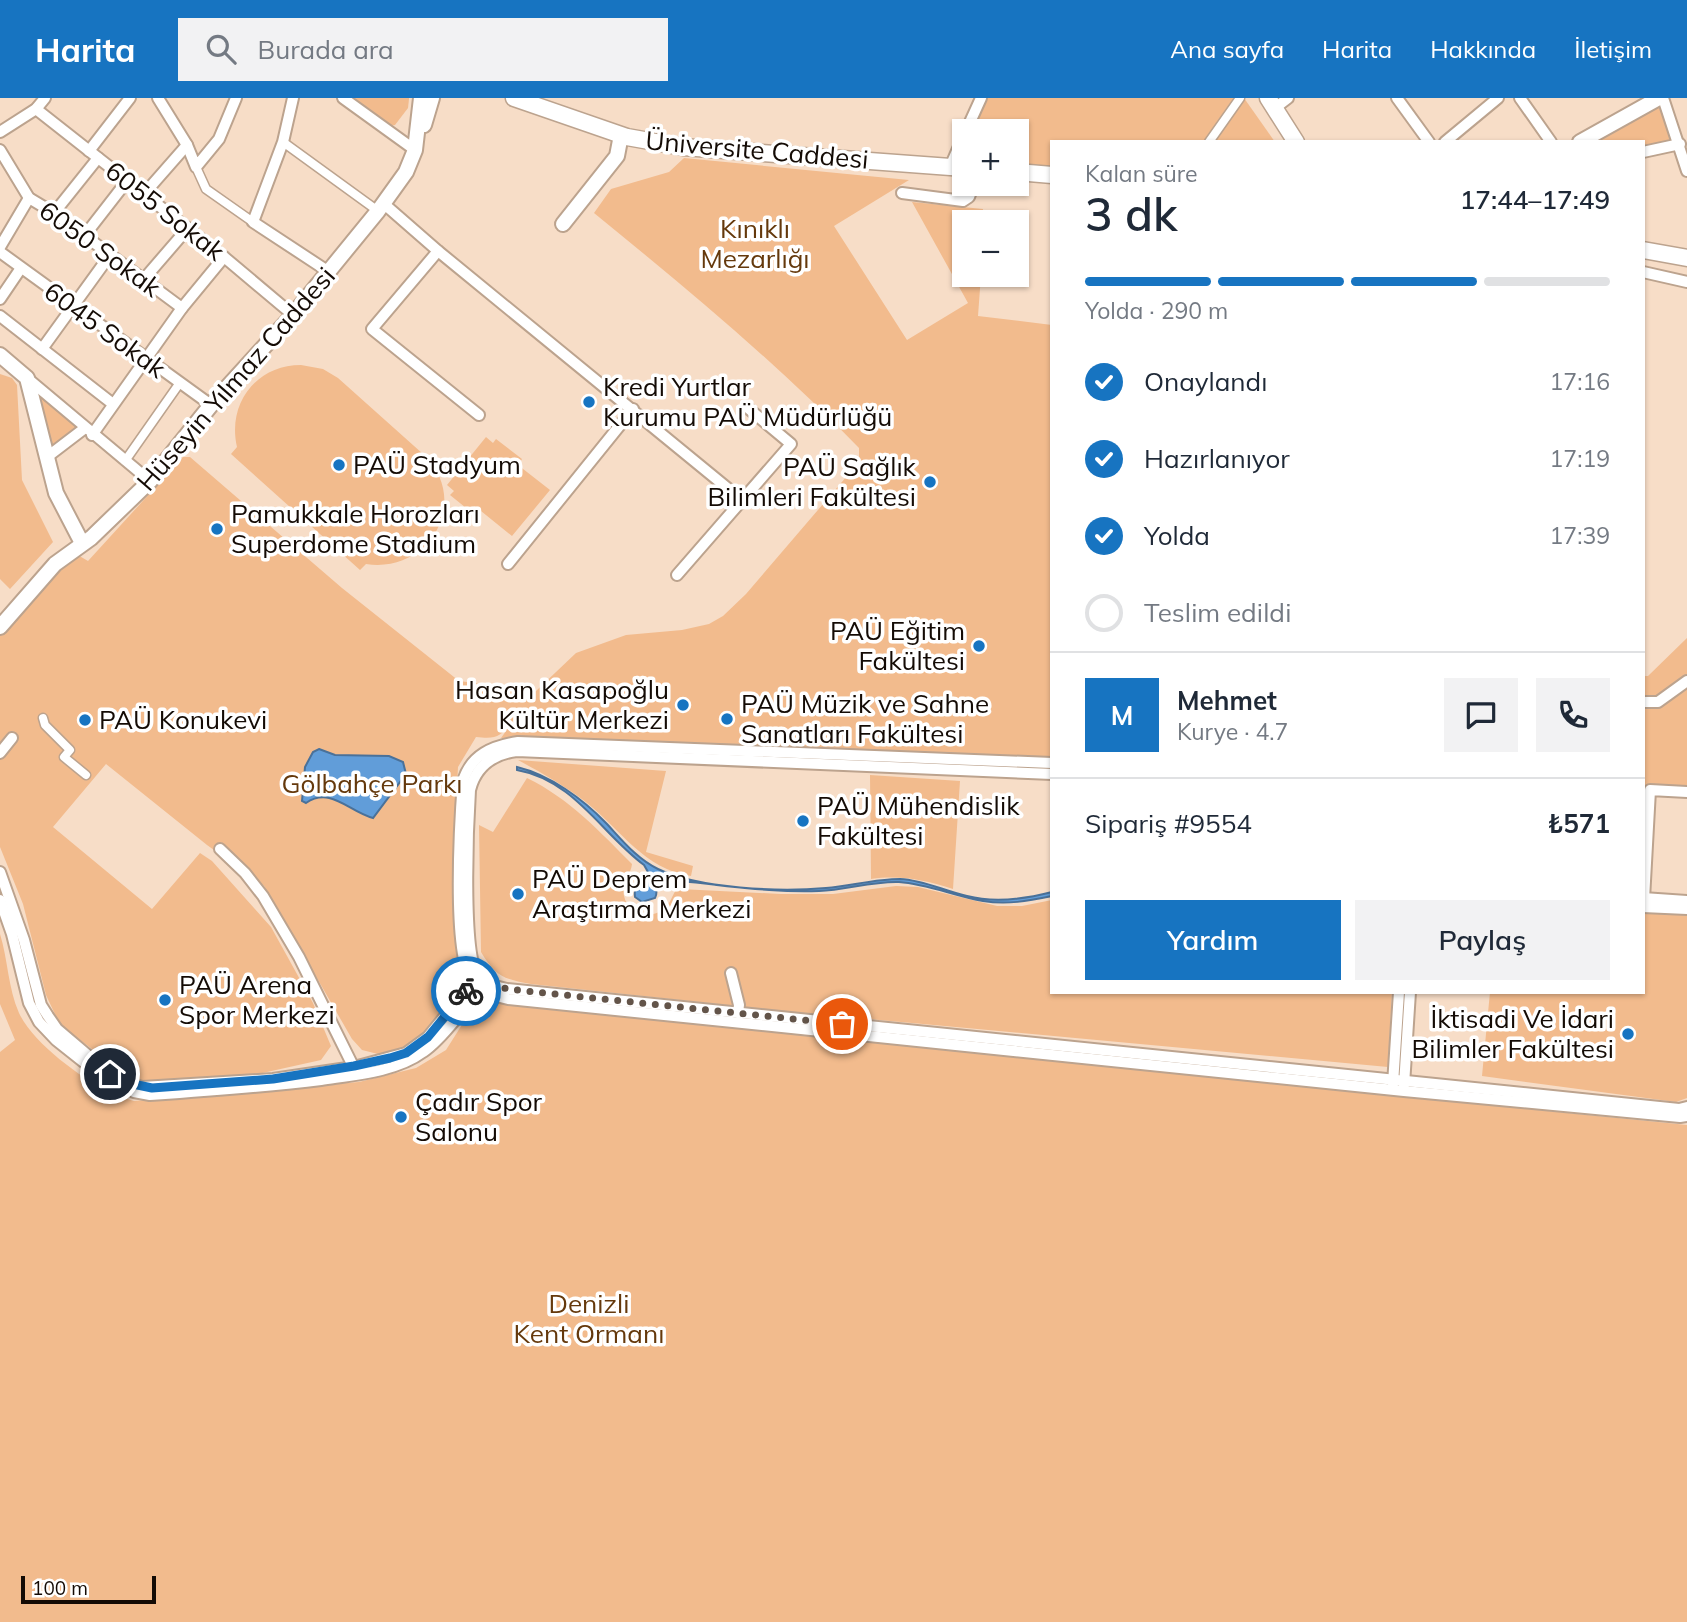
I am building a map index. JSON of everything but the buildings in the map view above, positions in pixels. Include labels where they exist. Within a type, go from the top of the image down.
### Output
[{"type":"main road","name":"Üniversite Caddesi","points":[[514,98],[621,135],[683,148],[952,167]]},
{"type":"main road","points":[[1277,101],[1295,140]]},
{"type":"main road","points":[[1029,173],[1050,176]]},
{"type":"main road","points":[[1645,250],[1687,258]]},
{"type":"street","points":[[0,132],[36,109],[45,98]]},
{"type":"street","points":[[54,212],[130,98]]},
{"type":"street","points":[[158,98],[187,145],[206,189],[329,272]]},
{"type":"street","points":[[196,167],[219,139],[236,98]]},
{"type":"street","points":[[253,222],[283,142],[293,98]]},
{"type":"street","points":[[343,98],[415,150]]},
{"type":"street","points":[[971,119],[981,98]]},
{"type":"street","points":[[1210,140],[1240,98]]},
{"type":"street","points":[[1397,98],[1428,140]]},
{"type":"street","points":[[1447,140],[1498,98]]},
{"type":"street","points":[[1520,98],[1550,140]]},
{"type":"street","points":[[1584,140],[1661,98],[1680,144],[1687,171]]},
{"type":"street","name":"Hüseyin Yılmaz Caddesi","points":[[0,627],[55,564],[92,538],[150,481],[211,405],[329,272],[406,172],[430,100]]},
{"type":"street","name":"6055 Sokak","points":[[36,109],[188,228],[293,315]]},
{"type":"street","points":[[563,225],[617,156],[621,135]]},
{"type":"street","points":[[283,142],[381,207],[438,251],[743,500]]},
{"type":"street","points":[[1645,152],[1680,144]]},
{"type":"street","points":[[144,194],[187,145]]},
{"type":"street","name":"6050 Sokak","points":[[0,150],[29,198],[54,212],[182,308]]},
{"type":"street","points":[[85,235],[127,181]]},
{"type":"street","points":[[902,193],[963,201],[969,196]]},
{"type":"street","points":[[0,250],[29,198]]},
{"type":"street","points":[[144,279],[188,228]]},
{"type":"street","name":"6045 Sokak","points":[[0,250],[144,359],[211,405]]},
{"type":"street","points":[[438,251],[372,329],[479,415]]},
{"type":"street","points":[[42,349],[110,256]]},
{"type":"street","points":[[47,457],[88,431],[113,404],[182,308],[224,257]]},
{"type":"street","points":[[0,299],[21,268]]},
{"type":"street","points":[[1645,272],[1687,282]]},
{"type":"street","points":[[0,316],[113,404]]},
{"type":"street","points":[[0,355],[150,481]]},
{"type":"street","points":[[27,378],[56,493],[82,543]]},
{"type":"street","points":[[125,461],[179,384]]},
{"type":"street","points":[[508,564],[633,409]]},
{"type":"street","points":[[677,575],[791,444],[749,409]]},
{"type":"street","points":[[1645,702],[1658,702],[1687,681]]},
{"type":"street","points":[[43,718],[45,725],[70,750],[64,757],[86,775]]},
{"type":"street","points":[[0,754],[12,738]]},
{"type":"street","points":[[1050,774],[517,742],[498,745],[474,761],[467,769],[463,781],[460,878],[463,961],[478,981],[508,999],[1399,1085],[1679,1109],[1687,1107]]},
{"type":"street","points":[[717,755],[1050,763]]},
{"type":"street","points":[[1645,882],[1650,790],[1687,792]]},
{"type":"street","points":[[220,849],[245,873],[262,896],[299,957],[351,1071],[295,960],[257,897],[226,862],[220,849]]},
{"type":"street","points":[[0,872],[24,940],[41,1005],[58,1029],[110,1074],[128,1083],[152,1088],[351,1071]]},
{"type":"street","points":[[0,900],[12,934],[29,1003],[39,1022],[56,1040],[113,1084],[150,1095],[263,1087],[351,1071],[406,1053],[441,1023],[478,981]]},
{"type":"street","points":[[1645,901],[1687,901]]},
{"type":"street","points":[[1645,901],[1687,909]]},
{"type":"street","points":[[731,973],[739,1005],[738,1013]]},
{"type":"street","points":[[478,981],[507,989],[1687,1116]]},
{"type":"street","points":[[1399,994],[1399,1085]]},
{"type":"street","points":[[1399,1085],[1410,994]]},
{"type":"green space","points":[[354,98],[409,99],[408,108],[395,125],[390,126]]},
{"type":"green space","points":[[982,98],[1239,98],[1207,140],[1050,140],[1050,166],[1029,164],[1029,119],[972,119]]},
{"type":"green space","points":[[1244,98],[1274,140],[1215,140]]},
{"type":"green space","points":[[1659,98],[1680,144],[1645,152],[1645,140],[1584,140]]},
{"type":"green space","points":[[684,158],[909,180],[834,226],[907,340],[968,303],[959,287],[980,287],[978,316],[1050,325],[1050,761],[718,750],[501,738],[516,717],[495,737],[476,737],[458,767],[456,988],[444,1010],[417,1040],[403,1048],[378,1054],[362,1050],[352,1039],[264,886],[207,845],[106,764],[53,827],[152,909],[200,853],[212,861],[271,927],[313,1003],[331,1046],[321,1060],[258,1074],[153,1084],[128,1076],[60,1025],[46,995],[23,904],[0,847],[0,635],[76,554],[88,561],[183,457],[190,457],[342,588],[459,681],[536,691],[576,653],[626,635],[682,630],[709,624],[723,616],[746,594],[859,462],[859,448],[828,417],[697,298],[594,213],[611,189],[669,172]]},
{"type":"green space","points":[[912,202],[983,209],[952,210],[952,274]]},
{"type":"green space","name":"PAÜ Stadyum","points":[[301,365],[323,369],[338,378],[423,454],[437,472],[444,492],[443,512],[437,530],[425,546],[409,558],[389,564],[366,564],[360,570],[231,454],[237,447],[236,416],[248,390],[271,372]]},
{"type":"green space","points":[[0,374],[12,378],[17,385],[22,480],[53,542],[10,589],[0,579]]},
{"type":"green space","points":[[37,392],[85,428],[51,446]]},
{"type":"green space","points":[[486,437],[493,443],[496,439],[522,459],[518,465],[550,490],[512,536],[481,511],[476,516],[450,495],[454,491],[447,485]]},
{"type":"green space","points":[[1687,638],[1687,792],[1651,790],[1645,871],[1645,676]]},
{"type":"green space","points":[[518,760],[666,771],[646,852],[693,866],[691,876],[674,872],[646,857],[587,803]]},
{"type":"green space","points":[[870,775],[960,781],[953,889],[913,879],[871,879]]},
{"type":"green space","points":[[527,778],[543,786],[596,828],[632,864],[624,887],[624,896],[630,908],[646,915],[664,909],[676,890],[680,889],[833,894],[896,886],[918,887],[997,906],[1022,906],[1050,900],[1050,994],[1392,994],[1388,1067],[782,1011],[531,984],[507,978],[491,967],[481,952],[479,825],[493,832]]},
{"type":"green space","points":[[1645,912],[1687,915],[1687,1098],[1676,1102],[1482,1076],[1490,994],[1645,994]]},
{"type":"green space","name":"Denizli Kent Ormanı","points":[[0,934],[15,1003],[35,1036],[58,1058],[84,1077],[108,1092],[134,1101],[359,1082],[416,1068],[446,1050],[477,1001],[488,1001],[534,1008],[1687,1125],[1687,1622],[0,1622],[0,1052],[15,1040],[0,1004]]},
{"type":"water","points":[[319,749],[335,755],[389,756],[403,762],[406,774],[373,818],[324,797],[306,803],[302,801],[305,767],[313,752]]},
{"type":"water","points":[[517,767],[554,782],[576,797],[650,865],[675,876],[717,885],[679,881],[665,876],[657,878],[655,898],[642,902],[635,897],[635,892],[637,885],[648,872],[644,865],[571,796],[537,776],[517,770]]},
{"type":"water","points":[[900,879],[917,881],[977,898],[999,900],[1050,892],[1050,896],[1001,903],[899,882],[819,891],[744,888],[807,889]]},
{"type":"way so far","points":[[466,991],[478,975],[497,987],[507,989],[842,1024]]},
{"type":"place","name":"Kredi Yurtlar Kurumu PAÜ Müdürlüğü","points":[[589,402]]},
{"type":"place","name":"PAÜ Stadyum","points":[[339,465]]},
{"type":"place","name":"PAÜ Sağlık Bilimleri Fakültesi","points":[[930,482]]},
{"type":"place","name":"Pamukkale Horozları Superdome Stadium","points":[[217,529]]},
{"type":"place","name":"PAÜ Eğitim Fakültesi","points":[[979,646]]},
{"type":"place","name":"Hasan Kasapoğlu Kültür Merkezi","points":[[683,705]]},
{"type":"place","name":"PAÜ Müzik ve Sahne Sanatları Fakültesi","points":[[727,719]]},
{"type":"place","name":"PAÜ Konukevi","points":[[85,720]]},
{"type":"place","name":"PAÜ Mühendislik Fakültesi","points":[[803,821]]},
{"type":"place","name":"PAÜ Deprem Araştırma Merkezi","points":[[518,894]]},
{"type":"place","name":"PAÜ Arena Spor Merkezi","points":[[165,1000]]},
{"type":"place","name":"İktisadi Ve İdari Bilimler Fakültesi","points":[[1628,1034]]},
{"type":"place","name":"Çadır Spor Salonu","points":[[401,1117]]},
{"type":"route","points":[[110,1074],[128,1083],[152,1088],[273,1079],[390,1058],[406,1053],[428,1037],[466,991]]},
{"type":"park label","name":"Kınıklı Mezarlığı","points":[[755,244]]},
{"type":"park label","name":"Gölbahçe Parkı","points":[[372,784]]}]
